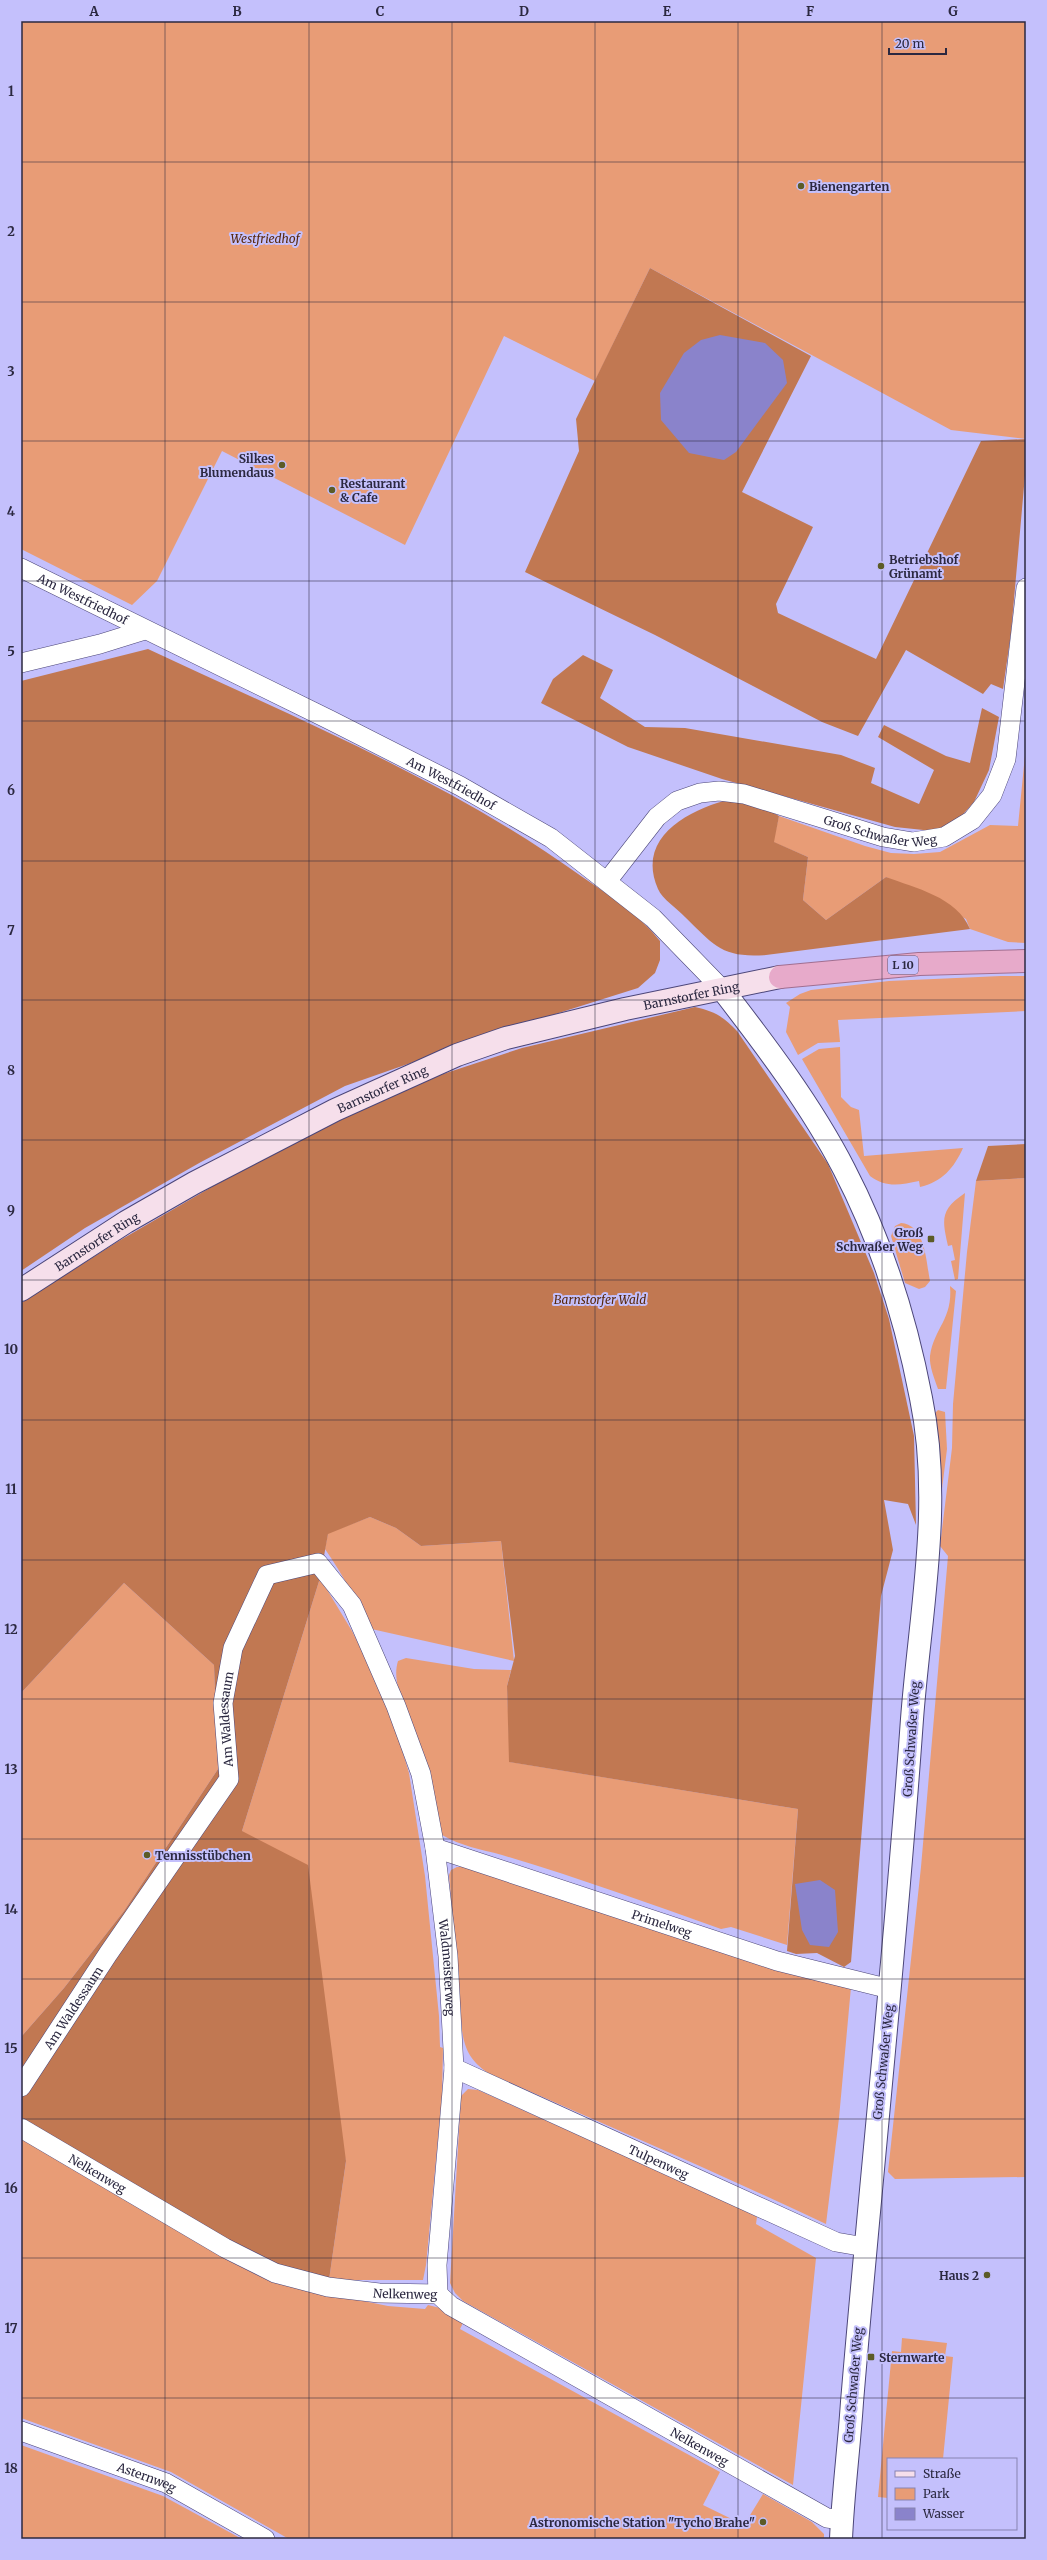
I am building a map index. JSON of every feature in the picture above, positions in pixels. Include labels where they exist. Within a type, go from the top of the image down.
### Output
[{"type":"highway","name":"L 10","points":[[780,977],[919,964],[1026,961]]},
{"type":"main road","name":"Barnstorfer Ring","points":[[21,1290],[126,1222],[194,1183],[335,1110],[456,1055],[506,1038],[626,1009],[780,977]]},
{"type":"street","name":"Am Westfriedhof","points":[[21,568],[460,786],[551,838],[608,880],[653,918],[722,989]]},
{"type":"street","name":"Groß Schwaßer Weg","points":[[608,880],[657,817],[677,801],[700,793],[719,791],[744,794],[883,837],[912,842],[944,837],[972,820],[992,795],[1006,759],[1026,588]]},
{"type":"street","name":"Am Westfriedhof","points":[[21,663],[100,644],[145,630]]},
{"type":"street","name":"Groß Schwaßer Weg","points":[[722,989],[777,1063],[844,1170],[868,1220],[904,1324],[922,1400],[930,1470],[930,1533],[890,1989],[865,2247],[841,2530]]},
{"type":"street","name":"Am Waldessaum","points":[[21,2087],[108,1954],[229,1778],[223,1703],[234,1648],[267,1575],[318,1563],[352,1605],[372,1653]]},
{"type":"street","name":"Waldmeisterweg","points":[[372,1653],[396,1706],[420,1774],[436,1848],[448,1956],[454,2068],[437,2265],[438,2294]]},
{"type":"street","name":"Primelweg","points":[[436,1848],[777,1961],[890,1989]]},
{"type":"street","name":"Tulpenweg","points":[[454,2068],[836,2242],[865,2247]]},
{"type":"street","name":"Nelkenweg","points":[[21,2128],[225,2248],[275,2273],[328,2286],[379,2293],[438,2294],[452,2306],[827,2518],[841,2530]]},
{"type":"street","name":"Asternweg","points":[[21,2431],[166,2483],[265,2539]]},
{"type":"green space","name":"Westfriedhof","points":[[21,21],[1026,21],[1026,439],[951,430],[650,268],[595,381],[504,336],[405,545],[222,451],[157,581],[132,605],[21,549]]},
{"type":"green space","points":[[650,268],[811,356],[742,492],[813,527],[776,604],[778,613],[876,659],[981,441],[1026,439],[1026,464],[1011,633],[1003,689],[991,684],[983,694],[906,650],[858,736],[822,722],[655,635],[525,572],[579,451],[576,419]]},
{"type":"green space","points":[[148,649],[370,753],[478,810],[531,842],[613,898],[643,922],[660,941],[660,960],[655,973],[638,988],[511,1028],[345,1086],[201,1162],[85,1228],[21,1271],[21,681]]},
{"type":"green space","points":[[583,655],[613,670],[600,698],[645,727],[685,728],[841,755],[875,768],[871,783],[919,804],[934,770],[878,737],[884,725],[946,756],[970,763],[982,708],[999,717],[989,770],[974,802],[958,820],[933,831],[895,827],[722,779],[628,747],[541,703],[553,679]]},
{"type":"green space","points":[[1026,745],[1026,943],[1008,942],[970,929],[966,919],[886,877],[826,920],[803,900],[808,857],[773,842],[779,816],[865,846],[891,853],[914,854],[940,852],[990,825],[1018,826]]},
{"type":"green space","points":[[731,799],[760,805],[779,816],[774,842],[808,857],[803,900],[826,920],[886,877],[922,890],[945,901],[964,918],[970,929],[766,955],[739,954],[720,948],[704,936],[660,893],[653,871],[654,854],[660,840],[670,828],[684,818],[699,810]]},
{"type":"green space","points":[[1026,976],[1026,1011],[838,1020],[840,1042],[818,1043],[798,1055],[786,1032],[790,1007],[786,1003],[800,994],[811,990],[889,981]]},
{"type":"green space","name":"Barnstorfer Wald","points":[[695,1007],[708,1010],[718,1015],[737,1031],[828,1164],[874,1273],[889,1319],[914,1436],[916,1525],[908,1504],[884,1500],[893,1550],[881,1596],[851,1962],[844,1967],[817,1953],[796,1954],[787,1951],[798,1809],[509,1762],[507,1686],[515,1656],[501,1541],[421,1546],[396,1528],[370,1517],[328,1534],[320,1578],[242,1831],[308,1865],[346,2161],[328,2287],[275,2273],[21,2128],[21,2037],[64,1988],[124,1911],[218,1769],[214,1665],[124,1583],[21,1693],[21,1303],[117,1242],[215,1185],[365,1106],[443,1074],[522,1048]]},
{"type":"green space","points":[[840,1047],[841,1097],[851,1107],[859,1110],[864,1156],[963,1148],[956,1162],[941,1178],[928,1185],[920,1187],[919,1181],[906,1184],[888,1184],[876,1180],[870,1176],[802,1059],[819,1049]]},
{"type":"green space","points":[[1026,1144],[1026,1178],[976,1181],[988,1146]]},
{"type":"green space","points":[[1026,1178],[1026,2177],[895,2179],[888,2172],[921,1867],[948,1556],[940,1546],[952,1448],[953,1404],[967,1252],[976,1181]]},
{"type":"green space","points":[[965,1193],[958,1279],[955,1280],[951,1261],[955,1260],[952,1245],[948,1246],[944,1222],[947,1210]]},
{"type":"green space","points":[[901,1223],[909,1225],[916,1230],[926,1255],[930,1281],[925,1287],[919,1289],[905,1283],[891,1236],[895,1226]]},
{"type":"green space","points":[[950,1286],[956,1291],[946,1389],[938,1389],[931,1368],[930,1356],[935,1338],[949,1307]]},
{"type":"green space","points":[[938,1410],[945,1412],[947,1449],[940,1505],[934,1414]]},
{"type":"green space","points":[[370,1517],[396,1528],[421,1546],[501,1541],[514,1661],[367,1628],[349,1587],[325,1549],[328,1533]]},
{"type":"green space","points":[[320,1578],[352,1631],[388,1702],[409,1773],[425,1876],[439,2016],[440,2047],[443,2048],[442,2097],[426,2265],[423,2280],[329,2280],[346,2161],[242,1831]]},
{"type":"green space","points":[[124,1583],[214,1665],[218,1769],[124,1911],[64,1988],[21,2037],[21,1693]]},
{"type":"green space","points":[[406,1658],[474,1669],[511,1670],[507,1686],[510,1762],[798,1809],[787,1945],[731,1927],[721,1929],[557,1872],[464,1845],[442,1835],[418,1740],[399,1691],[396,1671],[398,1661]]},
{"type":"green space","points":[[457,1867],[463,1867],[851,1987],[839,2118],[826,2224],[700,2166],[488,2073],[477,2064],[467,2050],[462,2030],[449,1875],[451,1870]]},
{"type":"green space","points":[[468,2089],[478,2090],[728,2202],[757,2217],[756,2224],[816,2258],[793,2485],[463,2301],[455,2293],[450,2283],[461,2096]]},
{"type":"green space","points":[[21,2135],[304,2289],[388,2306],[425,2309],[428,2305],[444,2309],[464,2321],[460,2329],[720,2472],[703,2505],[744,2525],[763,2494],[812,2522],[824,2534],[824,2539],[289,2539],[171,2472],[21,2418]]},
{"type":"green space","points":[[902,2338],[947,2343],[945,2356],[953,2357],[943,2458],[887,2458],[887,2498],[878,2497],[892,2351],[901,2352]]},
{"type":"green space","points":[[21,2445],[163,2496],[242,2539],[21,2539]]},
{"type":"water","points":[[720,335],[765,343],[783,360],[787,383],[736,452],[724,460],[689,453],[661,420],[660,393],[684,353],[701,340]]},
{"type":"water","points":[[820,1880],[835,1890],[838,1932],[829,1947],[810,1945],[802,1930],[795,1884]]},
{"type":"place","name":"Bienengarten","points":[[801,186]]},
{"type":"place","name":"Silkes Blumendaus","points":[[282,465]]},
{"type":"place","name":"Restaurant & Cafe","points":[[332,490]]},
{"type":"place","name":"Betriebshof Grünamt","points":[[881,566]]},
{"type":"place","name":"Groß Schwaßer Weg","points":[[931,1239]]},
{"type":"place","name":"Tennisstübchen","points":[[147,1855]]},
{"type":"place","name":"Haus 2","points":[[987,2275]]},
{"type":"place","name":"Sternwarte","points":[[871,2357]]},
{"type":"place","name":"Astronomische Station \"Tycho Brahe\"","points":[[763,2522]]}]
